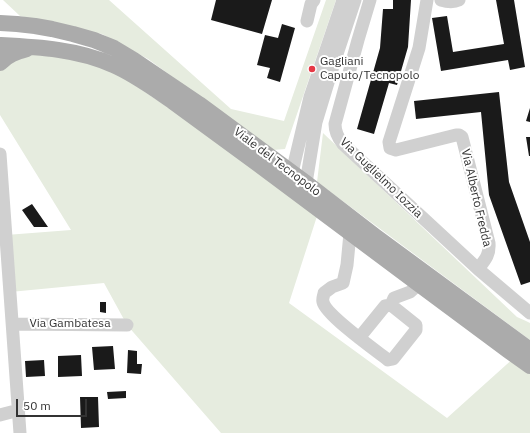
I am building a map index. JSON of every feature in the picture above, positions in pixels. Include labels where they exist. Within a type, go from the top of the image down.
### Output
[{"type":"main road","points":[[0,11],[17,24]]},
{"type":"main road","name":"Viale del Tecnopolo","points":[[0,23],[59,30],[94,40],[114,48],[134,60],[199,104],[290,180],[350,233],[530,366]]},
{"type":"main road","name":"Viale del Tecnopolo","points":[[0,45],[38,47],[96,58],[145,82],[290,180],[306,183],[375,236],[530,350]]},
{"type":"main road","points":[[0,63],[15,52],[38,47]]},
{"type":"street","points":[[307,21],[311,4],[314,0]]},
{"type":"street","points":[[306,183],[316,122],[355,0]]},
{"type":"street","name":"Via Guglielmo Iozzia","points":[[370,0],[335,124],[337,136],[343,144],[478,269],[530,313]]},
{"type":"street","name":"Via Alberto Fredda","points":[[427,0],[419,48],[389,145],[390,148],[396,150],[456,135],[462,136],[489,243],[488,255],[478,269]]},
{"type":"street","points":[[441,0],[447,2],[459,0]]},
{"type":"street","points":[[290,180],[310,97],[339,1]]},
{"type":"street","points":[[0,154],[4,257],[13,324],[20,433]]},
{"type":"street","points":[[350,233],[347,265],[343,283],[332,287],[324,293],[323,302],[330,313],[359,338],[388,360],[393,359],[416,330],[416,325],[391,305],[385,306],[359,338]]},
{"type":"street","points":[[391,305],[394,298],[410,292],[419,284]]},
{"type":"street","name":"Via Gambatesa","points":[[13,324],[127,325]]},
{"type":"street","points":[[0,415],[19,410]]},
{"type":"shaded area","points":[[3,0],[109,0],[231,109],[284,121],[326,0],[336,0],[285,149],[273,150],[148,59],[102,34],[20,16]]},
{"type":"shaded area","points":[[0,45],[95,58],[319,210],[289,303],[447,418],[516,356],[530,366],[530,433],[221,433],[127,325],[104,283],[10,292],[6,235],[71,230],[0,115]]},
{"type":"shaded area","points":[[323,133],[517,317],[530,323],[530,340],[317,182]]},
{"type":"building","points":[[216,0],[272,0],[262,34],[211,20]]},
{"type":"building","points":[[393,0],[411,0],[408,47],[397,85],[389,83],[374,134],[357,129],[380,48],[383,9],[393,9]]},
{"type":"building","points":[[496,0],[514,0],[525,67],[510,70],[508,60],[441,71],[432,18],[447,16],[453,52],[504,44]]},
{"type":"building","points":[[282,24],[295,28],[280,82],[267,78],[270,68],[257,65],[265,35],[278,38]]},
{"type":"building","points":[[499,92],[509,182],[530,242],[530,282],[521,285],[489,195],[481,112],[416,119],[414,101]]},
{"type":"building","points":[[530,108],[530,122],[526,121]]},
{"type":"building","points":[[526,137],[530,137],[530,156],[529,156]]},
{"type":"building","points":[[32,204],[48,227],[34,227],[22,210]]},
{"type":"building","points":[[100,302],[106,302],[106,313],[100,312]]},
{"type":"building","points":[[113,346],[115,369],[94,370],[92,347]]},
{"type":"building","points":[[128,350],[137,351],[137,364],[142,364],[141,374],[127,373]]},
{"type":"building","points":[[81,355],[82,376],[58,377],[58,356]]},
{"type":"building","points":[[44,360],[45,376],[26,377],[25,361]]},
{"type":"building","points":[[126,391],[126,398],[108,399],[107,392]]},
{"type":"building","points":[[80,397],[98,397],[99,427],[81,428]]},
{"type":"place","name":"Gagliani Caputo/Tecnopolo","points":[[312,69]]}]
